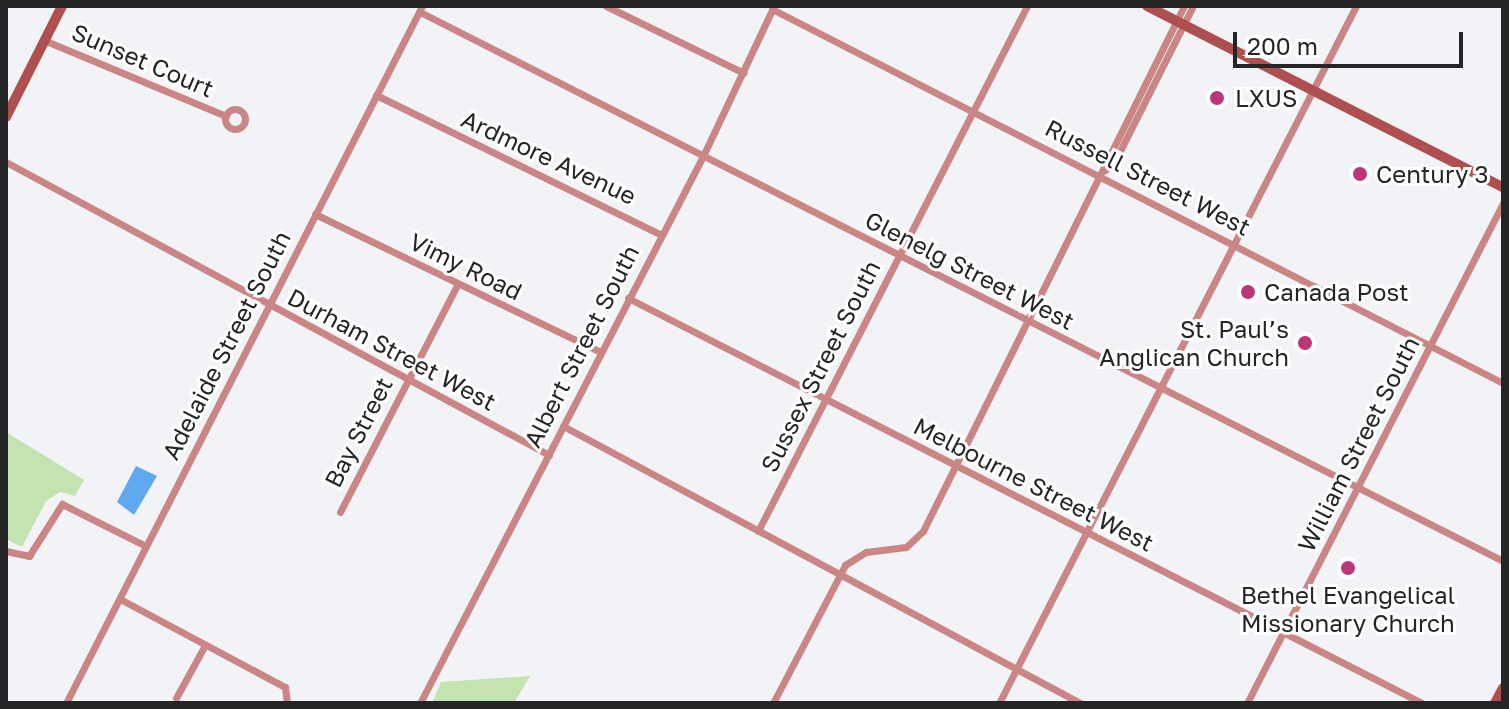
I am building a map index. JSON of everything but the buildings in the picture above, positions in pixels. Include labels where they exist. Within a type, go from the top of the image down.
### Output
[{"type":"main road","points":[[6,117],[10,100],[46,41],[62,6]]},
{"type":"main road","points":[[1147,6],[1503,187]]},
{"type":"main road","points":[[1495,703],[1503,688]]},
{"type":"street","points":[[606,6],[744,73]]},
{"type":"street","name":"Sussex Street South","points":[[758,531],[1027,6]]},
{"type":"street","points":[[1180,23],[1184,6]]},
{"type":"street","points":[[773,703],[838,575],[860,554],[912,543],[923,531],[1104,173],[1106,158],[1180,23],[1193,6]]},
{"type":"street","points":[[999,703],[1237,245],[1356,6]]},
{"type":"street","name":"Albert Street South","points":[[420,703],[703,156],[773,8]]},
{"type":"street","name":"Russell Street West","points":[[773,8],[973,111],[1104,173],[1503,383]]},
{"type":"street","name":"Adelaide Street South","points":[[66,703],[421,9]]},
{"type":"street","name":"Glenelg Street West","points":[[421,9],[1160,390],[1503,561]]},
{"type":"street","name":"Sunset Court","points":[[46,41],[226,116]]},
{"type":"street","name":"Ardmore Avenue","points":[[376,95],[660,234]]},
{"type":"street","name":"Durham Street West","points":[[6,162],[549,455]]},
{"type":"street","name":"William Street South","points":[[1247,703],[1503,203]]},
{"type":"street","name":"Vimy Road","points":[[315,214],[600,352]]},
{"type":"street","name":"Bay Street","points":[[340,512],[457,285]]},
{"type":"street","name":"Melbourne Street West","points":[[628,298],[826,399],[954,469],[1285,631],[1422,703]]},
{"type":"street","points":[[563,426],[1080,703]]},
{"type":"street","points":[[6,551],[29,556],[62,504],[146,546]]},
{"type":"street","points":[[120,599],[285,687],[287,703]]},
{"type":"street","points":[[176,698],[205,645]]},
{"type":"green space","points":[[6,432],[84,480],[75,496],[60,492],[46,501],[22,547],[6,539]]},
{"type":"green space","points":[[530,676],[514,703],[432,703],[441,682]]},
{"type":"water","points":[[136,466],[157,476],[134,515],[117,502]]},
{"type":"place","name":"LXUS","points":[[1217,98]]},
{"type":"place","name":"Century 3","points":[[1360,174]]},
{"type":"place","name":"Canada Post","points":[[1248,292]]},
{"type":"place","name":"St. Paul’s Anglican Church","points":[[1305,343]]},
{"type":"place","name":"Bethel Evangelical Missionary Church","points":[[1348,568]]}]
